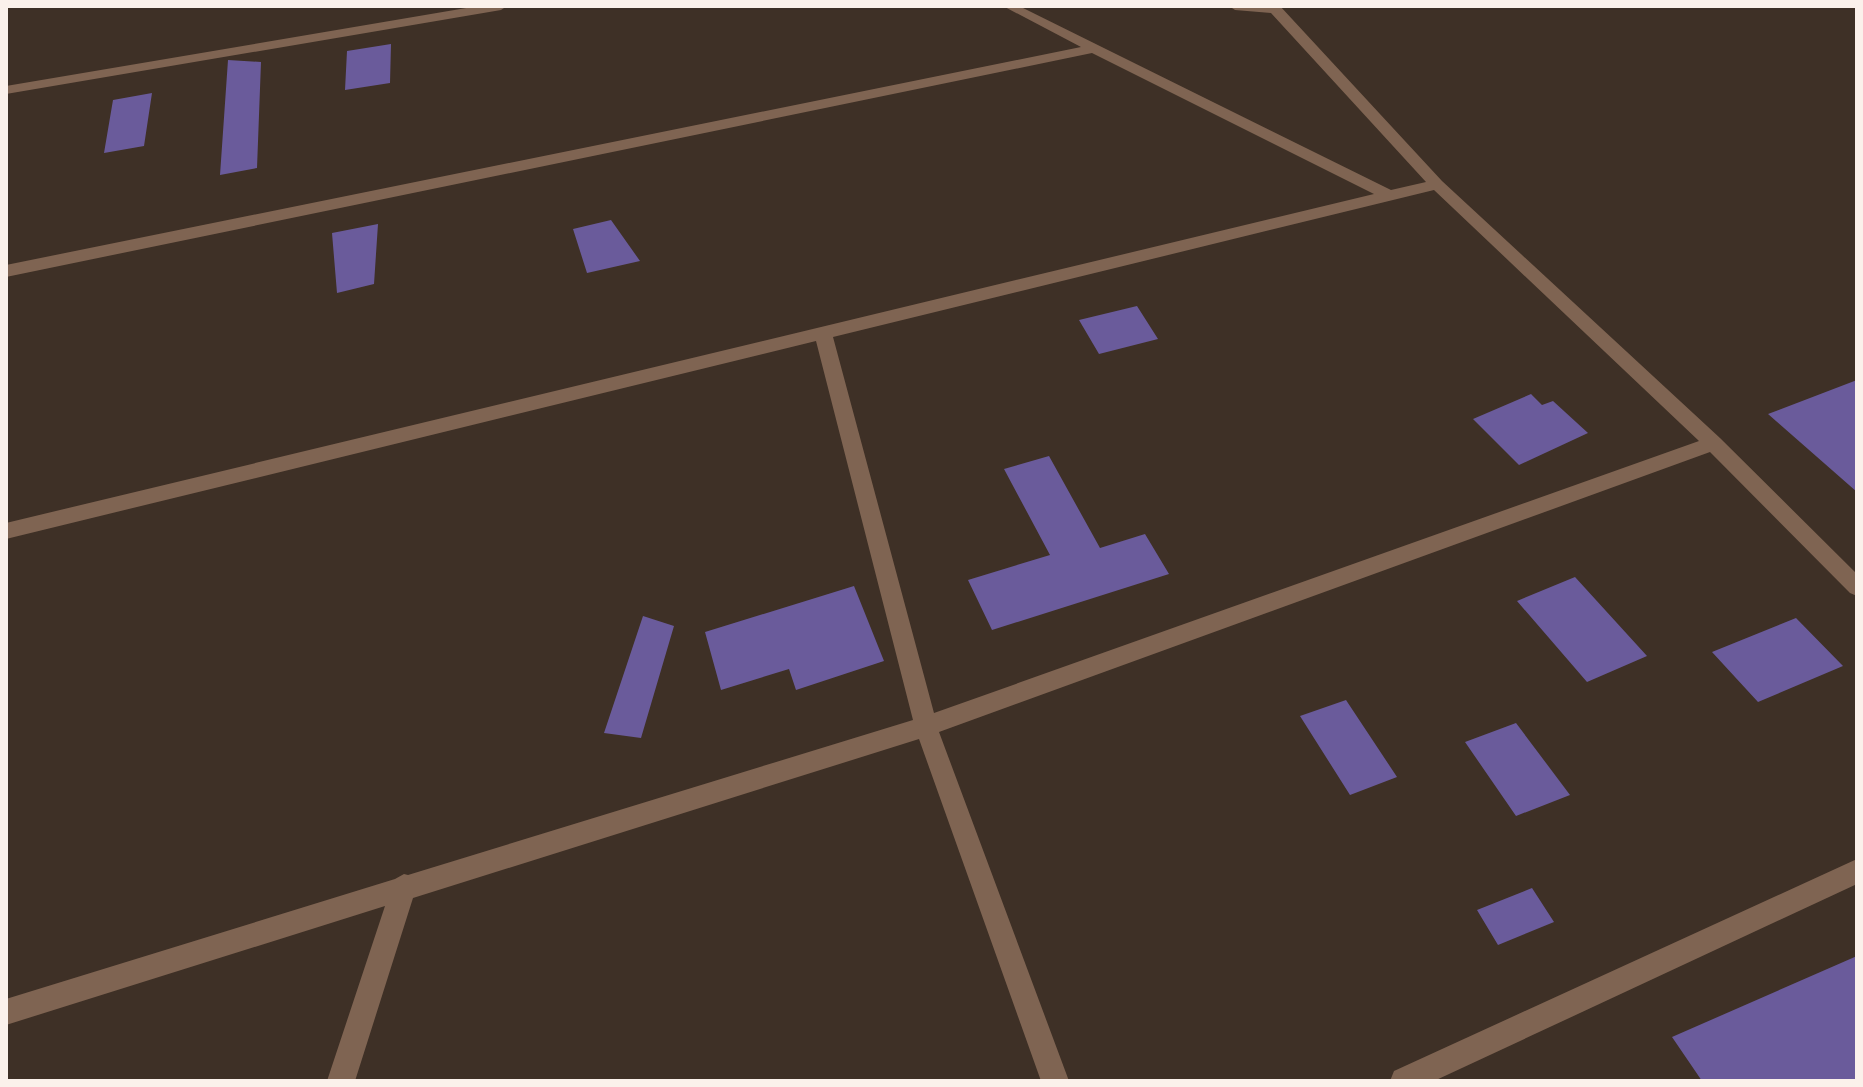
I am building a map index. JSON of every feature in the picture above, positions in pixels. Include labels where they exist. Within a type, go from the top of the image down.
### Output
[{"type":"street","points":[[6,90],[501,6]]},
{"type":"street","points":[[1009,6],[1390,196]]},
{"type":"street","points":[[1235,6],[1275,9],[1437,184],[1713,443],[1857,587]]},
{"type":"street","points":[[6,271],[1096,48]]},
{"type":"street","points":[[6,531],[1437,184]]},
{"type":"street","points":[[823,333],[926,726],[1055,1081]]},
{"type":"street","points":[[6,1012],[926,726],[1713,443]]},
{"type":"street","points":[[1404,1081],[1857,871]]},
{"type":"street","points":[[341,1081],[404,886]]},
{"type":"building","points":[[391,44],[390,83],[345,90],[347,51]]},
{"type":"building","points":[[228,60],[261,62],[257,168],[220,175]]},
{"type":"building","points":[[152,93],[144,146],[104,153],[113,100]]},
{"type":"building","points":[[611,220],[640,261],[587,273],[573,229]]},
{"type":"building","points":[[378,224],[374,284],[337,293],[332,233]]},
{"type":"building","points":[[1137,306],[1158,339],[1099,354],[1079,320]]},
{"type":"building","points":[[1857,380],[1857,492],[1768,414]]},
{"type":"building","points":[[1531,394],[1542,405],[1553,401],[1588,433],[1519,465],[1473,419]]},
{"type":"building","points":[[1049,456],[1100,548],[1145,534],[1169,574],[992,630],[968,580],[1050,555],[1004,469]]},
{"type":"building","points":[[1575,577],[1647,656],[1587,682],[1517,601]]},
{"type":"building","points":[[854,586],[884,661],[796,690],[789,669],[721,690],[705,632]]},
{"type":"building","points":[[643,616],[674,626],[641,738],[604,733]]},
{"type":"building","points":[[1796,618],[1843,666],[1758,702],[1712,652]]},
{"type":"building","points":[[1346,700],[1397,777],[1350,795],[1300,716]]},
{"type":"building","points":[[1516,723],[1570,795],[1516,816],[1465,742]]},
{"type":"building","points":[[1532,888],[1554,922],[1498,945],[1477,910]]},
{"type":"building","points":[[1857,956],[1857,1081],[1702,1081],[1672,1037]]}]
